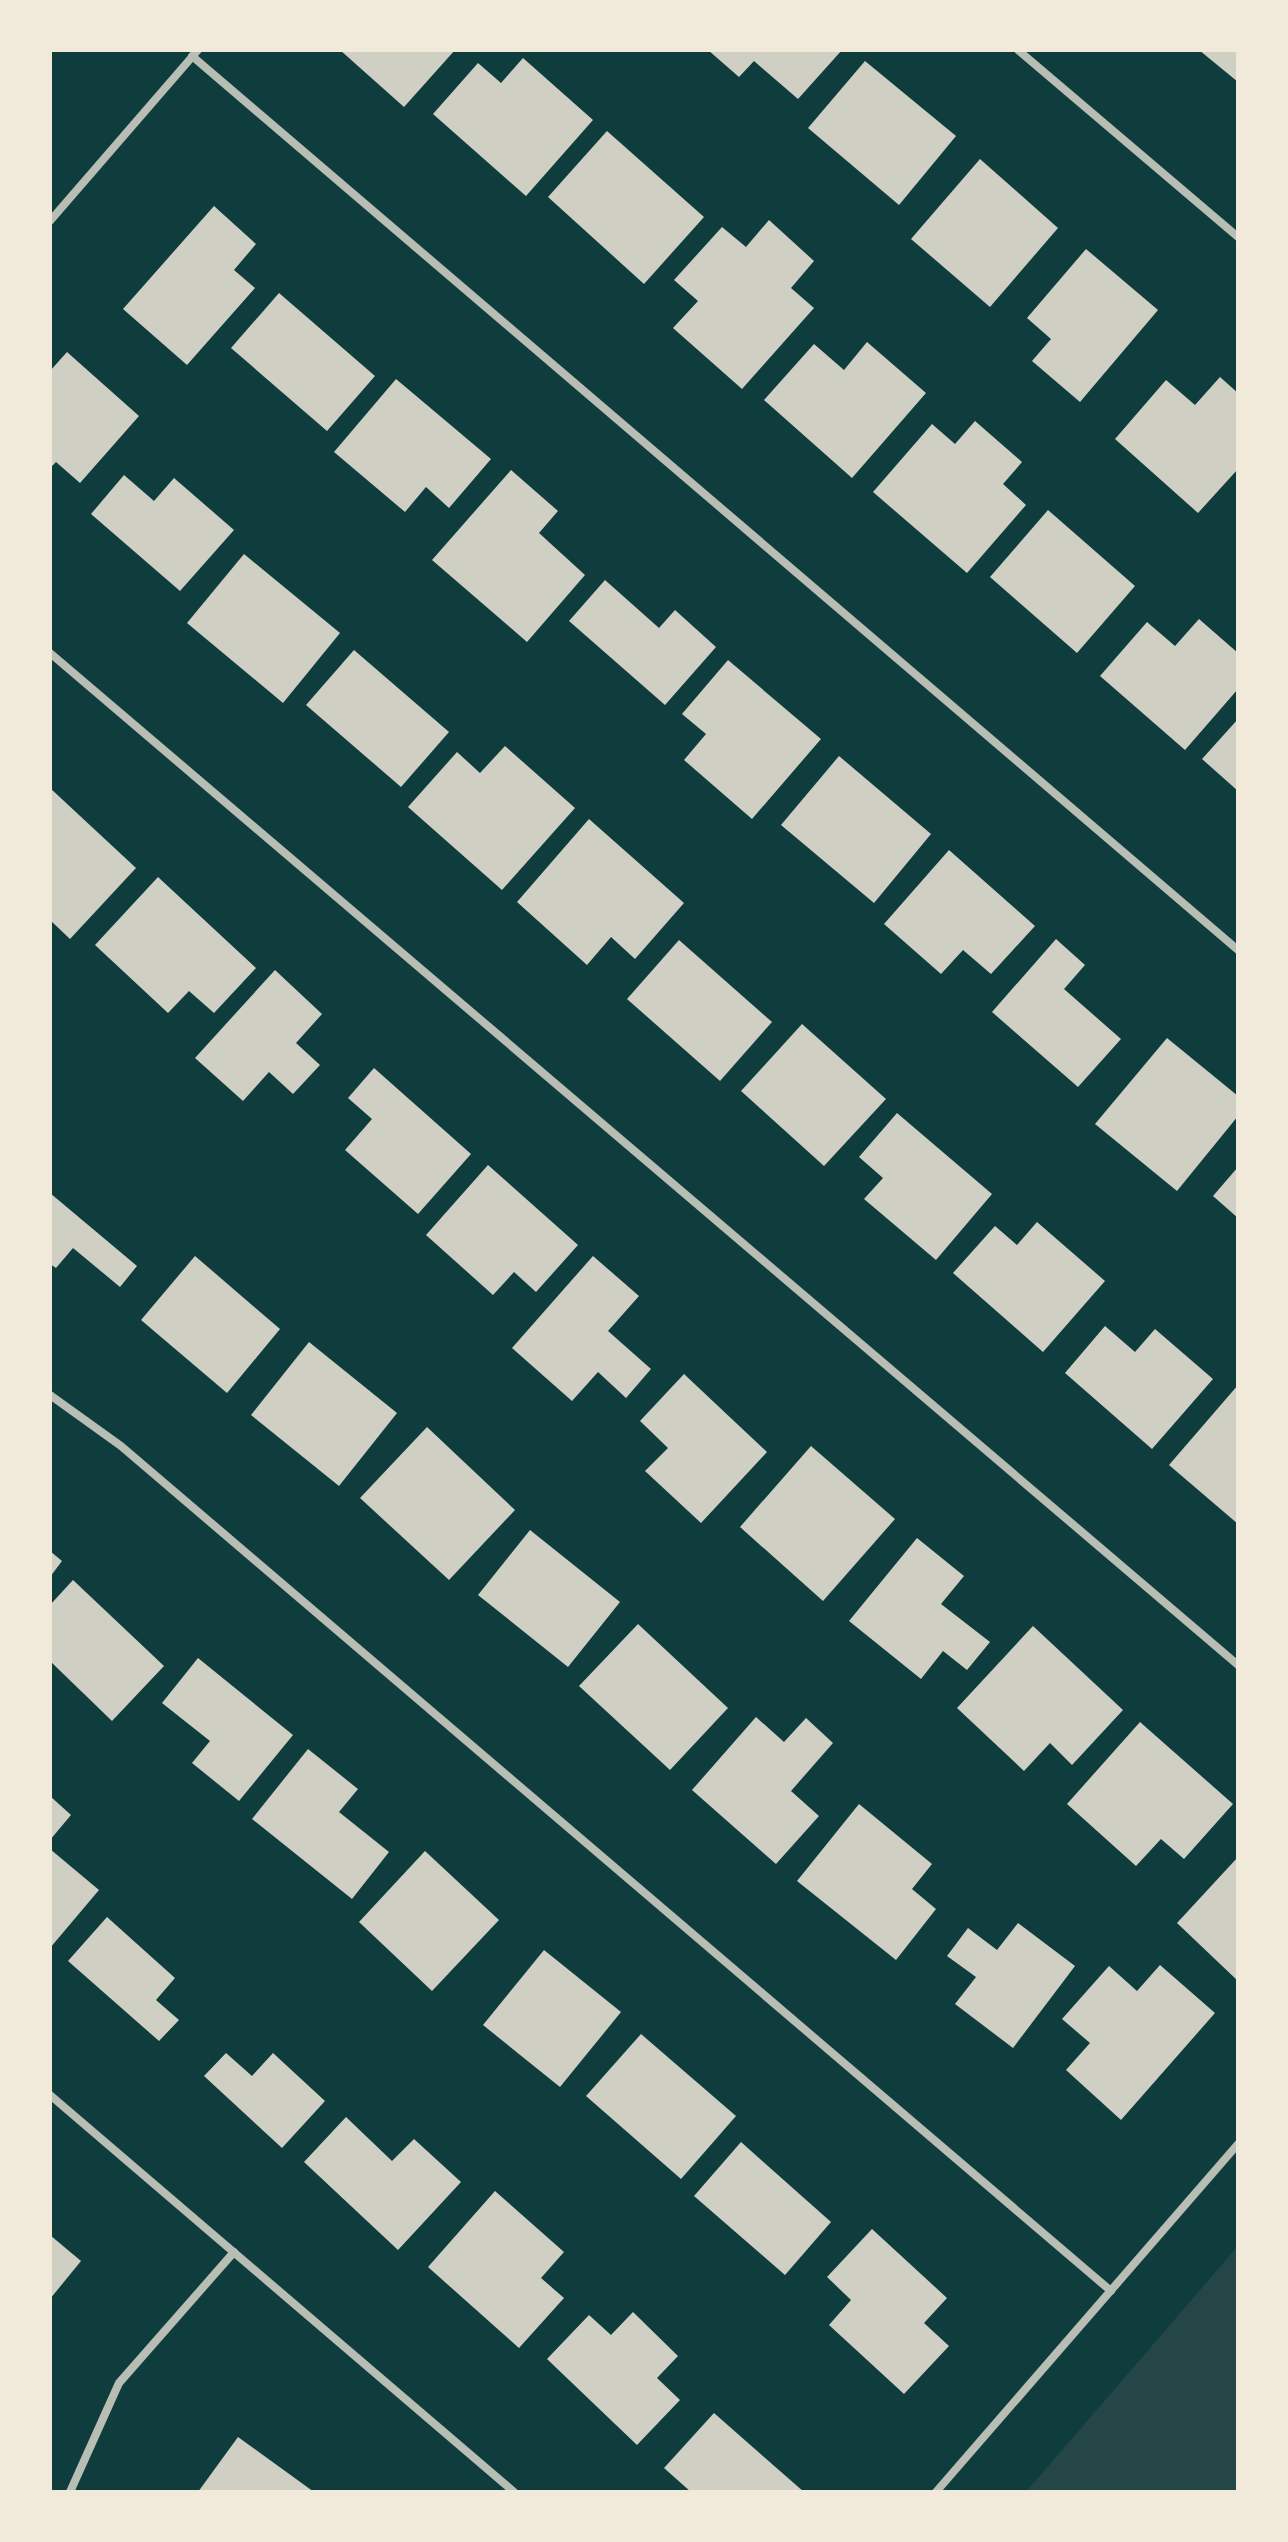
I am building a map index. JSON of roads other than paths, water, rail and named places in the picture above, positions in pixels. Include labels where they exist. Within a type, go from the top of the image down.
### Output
[{"type":"street","points":[[1018,50],[1238,237]]},
{"type":"street","points":[[50,221],[195,53],[1238,950]]},
{"type":"street","points":[[50,653],[1238,1665]]},
{"type":"street","points":[[50,1395],[121,1446],[1111,2291]]},
{"type":"street","points":[[50,2095],[514,2492]]},
{"type":"street","points":[[936,2492],[1238,2144]]},
{"type":"street","points":[[70,2492],[119,2383],[234,2252]]}]
